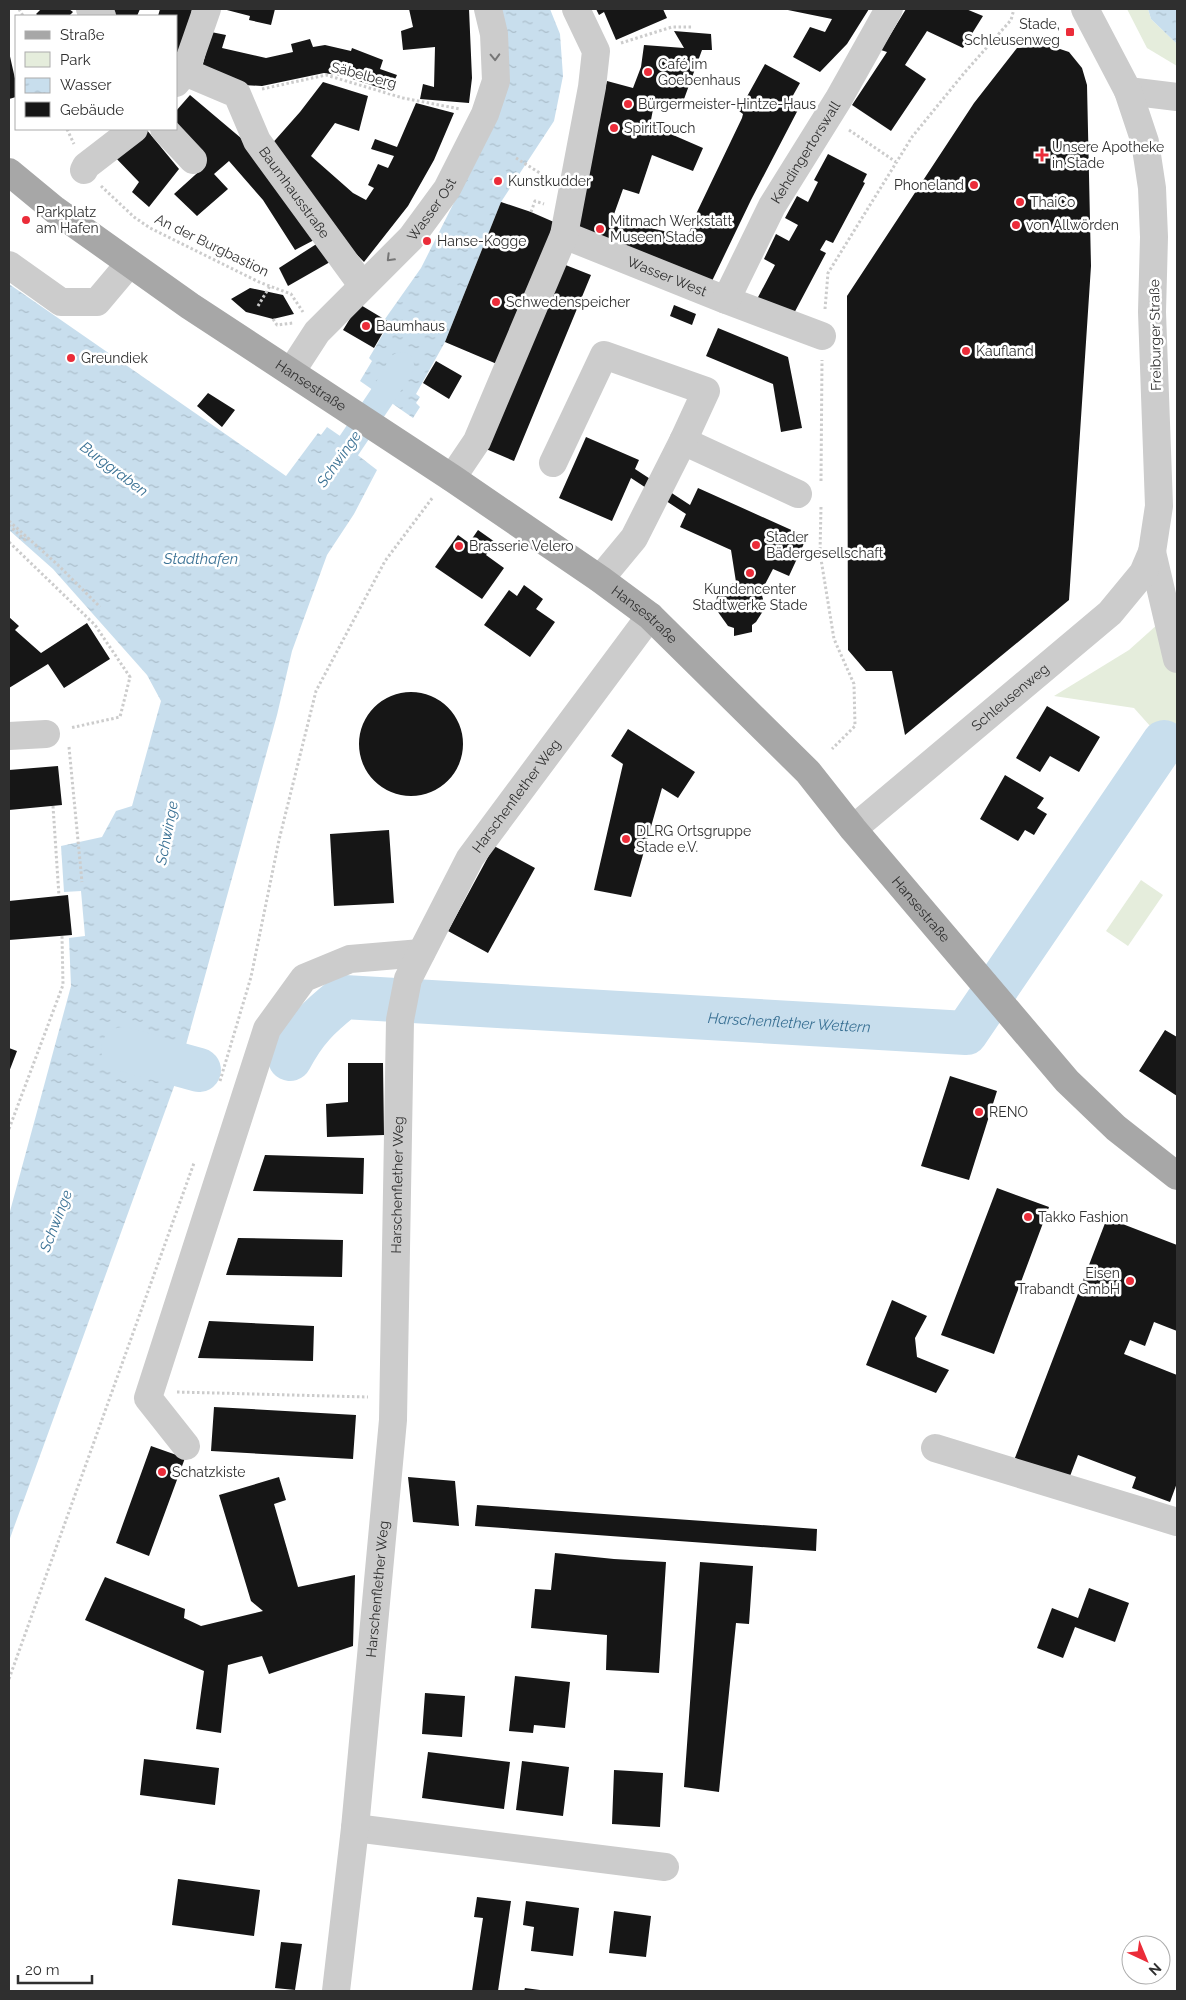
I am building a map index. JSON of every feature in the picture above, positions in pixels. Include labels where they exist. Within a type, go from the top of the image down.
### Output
[{"type":"main road","name":"Hansestraße","points":[[9,172],[55,210],[129,264],[397,442],[443,486],[600,579],[650,616],[808,772],[852,829],[1067,1081],[1116,1128],[1177,1176]]},
{"type":"street","points":[[206,9],[179,74],[237,94]]},
{"type":"street","name":"Wasser Ost","points":[[291,372],[317,332],[411,238],[447,189],[485,114],[496,81],[494,34],[488,9]]},
{"type":"street","points":[[443,486],[477,441],[564,235],[592,87],[596,51],[576,9]]},
{"type":"street","name":"Kehdingertorswall","points":[[726,300],[772,206],[828,116],[889,9]]},
{"type":"street","name":"Freiburger Straße","points":[[1085,9],[1128,91],[1145,142],[1153,201],[1152,312],[1159,506],[1152,552]]},
{"type":"street","points":[[1128,91],[1177,97]]},
{"type":"street","name":"Baumhausstraße","points":[[237,94],[257,141],[362,285]]},
{"type":"street","points":[[84,170],[86,166],[133,130]]},
{"type":"street","points":[[165,130],[193,160]]},
{"type":"street","name":"Wasser West","points":[[564,235],[822,336]]},
{"type":"street","points":[[9,265],[61,302],[98,302],[129,264]]},
{"type":"street","points":[[553,463],[604,355],[706,391],[634,538],[600,579]]},
{"type":"street","points":[[683,441],[813,494]]},
{"type":"street","points":[[1152,552],[1177,565]]},
{"type":"street","points":[[1152,552],[1177,659]]},
{"type":"street","name":"Schleusenweg","points":[[852,829],[1110,613],[1143,573],[1152,552]]},
{"type":"street","name":"Harschenflether Weg","points":[[336,1991],[355,1828],[391,1440],[400,1020],[408,979],[470,858],[650,616]]},
{"type":"street","points":[[9,736],[57,731]]},
{"type":"street","points":[[186,1446],[148,1398],[267,1029],[304,978],[350,959],[421,953]]},
{"type":"street","points":[[935,1448],[1177,1522]]},
{"type":"street","points":[[355,1828],[666,1866]]},
{"type":"path","points":[[832,749],[855,726],[854,684],[834,639],[820,553],[813,494],[822,336],[828,273],[896,162],[918,130],[965,72],[1011,20],[1014,9]]},
{"type":"path","points":[[596,51],[672,27],[693,27]]},
{"type":"path","name":"Säbelberg","points":[[237,94],[326,75],[403,98],[485,114]]},
{"type":"path","points":[[828,116],[896,162]]},
{"type":"path","name":"An der Burgbastion","points":[[67,130],[84,170],[134,217],[150,228],[270,286],[291,294],[299,305]]},
{"type":"path","points":[[516,158],[544,175]]},
{"type":"path","points":[[531,212],[534,205]]},
{"type":"path","points":[[258,306],[270,286]]},
{"type":"path","points":[[218,1089],[251,977],[278,840],[316,691],[385,560],[443,486]]},
{"type":"path","points":[[9,521],[100,606]]},
{"type":"path","points":[[9,525],[26,538]]},
{"type":"path","points":[[9,542],[95,625],[130,677],[120,716],[57,731],[82,882]]},
{"type":"path","points":[[53,806],[59,896]]},
{"type":"path","points":[[9,1129],[63,985],[62,936]]},
{"type":"path","points":[[9,1679],[197,1154]]},
{"type":"path","points":[[150,1392],[393,1397]]},
{"type":"green space","points":[[1127,9],[1148,9],[1151,19],[1177,44],[1177,66],[1147,48]]},
{"type":"green space","points":[[1177,607],[1177,727],[1159,736],[1134,708],[1054,696],[1129,650]]},
{"type":"green space","points":[[1141,880],[1163,895],[1128,946],[1106,931]]},
{"type":"water","points":[[501,9],[550,9],[560,34],[563,76],[554,121],[501,202],[445,342],[416,394],[420,397],[416,403],[420,407],[413,418],[360,381],[372,361],[369,358],[390,322],[385,319],[421,268],[479,153]]},
{"type":"water","points":[[1148,9],[1177,9],[1177,44],[1151,19]]},
{"type":"water","points":[[9,284],[286,476],[318,433],[321,435],[327,427],[343,438],[338,447],[352,456],[355,453],[377,470],[354,514],[327,555],[292,651],[277,715],[176,1081],[9,1541],[9,1215],[71,986],[69,938],[85,936],[81,891],[64,892],[61,846],[102,837],[116,811],[132,806],[161,701],[147,675],[53,569],[9,530]]},
{"type":"building","points":[[41,9],[69,9],[73,12],[70,15],[36,14]]},
{"type":"building","points":[[107,9],[140,9],[137,15],[116,15]]},
{"type":"building","points":[[160,9],[192,9],[187,37],[178,53],[178,15],[158,15]]},
{"type":"building","points":[[223,9],[275,9],[271,25],[249,20],[250,16]]},
{"type":"building","points":[[409,9],[469,9],[472,78],[469,103],[420,99],[423,84],[434,87],[435,47],[403,50],[401,31],[413,27]]},
{"type":"building","points":[[596,9],[663,9],[667,18],[616,40],[604,12],[599,15]]},
{"type":"building","points":[[783,9],[869,9],[847,44],[820,72],[793,57],[810,27],[825,32],[832,19]]},
{"type":"building","points":[[906,9],[966,9],[983,16],[963,48],[927,31],[905,65],[926,79],[891,131],[852,105],[887,52],[881,50]]},
{"type":"building","points":[[674,31],[711,34],[712,50],[702,50],[680,110],[655,99],[650,125],[703,148],[693,171],[652,155],[639,194],[623,189],[613,217],[645,227],[688,236],[697,212],[742,118],[743,114],[739,111],[765,64],[800,83],[791,99],[801,104],[751,200],[712,281],[570,232],[607,81],[633,88],[641,67],[644,45],[684,48]]},
{"type":"building","points":[[211,32],[226,35],[222,48],[266,58],[293,52],[291,44],[310,39],[313,47],[325,45],[351,51],[352,48],[383,60],[380,69],[397,75],[390,91],[343,76],[324,73],[262,86],[243,85],[201,72]]},
{"type":"building","name":"Kaufland","points":[[1051,46],[1069,52],[1082,68],[1087,85],[1091,266],[1069,600],[905,735],[892,671],[866,671],[848,650],[847,296],[974,103],[1017,48]]},
{"type":"building","points":[[9,52],[15,79],[15,97],[9,99]]},
{"type":"building","points":[[323,82],[368,96],[359,131],[335,123],[311,156],[353,193],[366,200],[374,188],[368,185],[378,164],[388,168],[394,156],[371,149],[375,139],[397,147],[416,103],[454,113],[434,160],[408,206],[364,262],[326,223],[269,147]]},
{"type":"building","points":[[190,95],[248,144],[316,239],[295,250],[263,200],[229,161],[214,174],[228,189],[197,216],[174,194],[205,166],[177,130],[178,109]]},
{"type":"building","points":[[147,130],[179,169],[149,207],[132,192],[139,182],[112,154]]},
{"type":"building","points":[[828,154],[867,174],[863,182],[865,183],[833,243],[826,240],[820,250],[826,253],[791,319],[756,301],[775,265],[764,259],[776,234],[789,241],[798,225],[785,218],[797,196],[808,202],[818,182],[814,180]]},
{"type":"building","name":"Schwedenspeicher","points":[[501,202],[531,212],[563,226],[504,367],[445,342]]},
{"type":"building","points":[[318,243],[330,262],[288,286],[279,268]]},
{"type":"building","points":[[563,264],[591,275],[514,461],[486,449]]},
{"type":"building","points":[[250,288],[283,295],[294,314],[273,319],[246,312],[231,299]]},
{"type":"building","name":"Baumhaus","points":[[359,304],[389,322],[374,348],[343,330]]},
{"type":"building","points":[[674,305],[696,314],[692,325],[670,316]]},
{"type":"building","points":[[718,328],[788,357],[802,428],[781,432],[773,384],[706,356]]},
{"type":"building","points":[[436,361],[462,376],[449,399],[423,383]]},
{"type":"building","points":[[208,393],[235,410],[222,427],[197,406]]},
{"type":"building","points":[[586,437],[639,460],[635,469],[690,505],[698,488],[807,537],[789,576],[773,569],[761,592],[763,611],[752,625],[752,632],[734,636],[734,628],[728,626],[718,612],[717,596],[723,588],[736,582],[731,550],[680,527],[686,514],[631,478],[612,521],[559,498]]},
{"type":"building","points":[[478,530],[495,542],[486,555],[504,568],[482,599],[435,567],[458,535],[469,543]]},
{"type":"building","points":[[524,585],[543,599],[536,609],[555,622],[530,657],[484,625],[509,590],[517,596]]},
{"type":"building","points":[[9,617],[19,626],[15,630],[41,653],[87,623],[110,659],[64,688],[48,664],[9,688]]},
{"type":"building","points":[[411,692],[431,696],[448,707],[459,724],[463,744],[459,764],[448,781],[431,792],[411,796],[391,792],[374,781],[363,764],[359,744],[363,724],[374,707],[391,696]]},
{"type":"building","points":[[1047,706],[1100,737],[1079,772],[1050,756],[1040,772],[1016,758]]},
{"type":"building","name":"DLRG Ortsgruppe Stade e.V.","points":[[628,729],[695,772],[678,798],[662,788],[631,897],[594,890],[623,764],[611,756]]},
{"type":"building","points":[[58,766],[62,805],[9,810],[9,770]]},
{"type":"building","points":[[1005,775],[1044,798],[1037,808],[1047,814],[1034,835],[1025,830],[1018,841],[980,819]]},
{"type":"building","points":[[389,830],[394,903],[334,906],[330,834]]},
{"type":"building","points":[[494,846],[535,868],[488,953],[448,931]]},
{"type":"building","points":[[68,895],[72,935],[9,940],[9,901]]},
{"type":"building","points":[[1165,1030],[1177,1037],[1177,1096],[1139,1071]]},
{"type":"building","points":[[9,1048],[17,1051],[9,1072]]},
{"type":"building","points":[[348,1063],[383,1063],[384,1135],[327,1137],[326,1104],[348,1102]]},
{"type":"building","points":[[950,1076],[997,1091],[969,1180],[921,1166]]},
{"type":"building","points":[[265,1155],[364,1158],[363,1194],[253,1191]]},
{"type":"building","points":[[997,1188],[1049,1207],[994,1354],[941,1335]]},
{"type":"building","points":[[1107,1218],[1177,1245],[1177,1331],[1154,1322],[1145,1346],[1130,1340],[1124,1354],[1177,1375],[1177,1483],[1170,1502],[1132,1488],[1136,1477],[1078,1455],[1067,1484],[1013,1463]]},
{"type":"building","points":[[238,1238],[343,1240],[342,1277],[226,1275]]},
{"type":"building","points":[[892,1300],[927,1316],[915,1338],[917,1357],[949,1370],[936,1393],[866,1365]]},
{"type":"building","points":[[209,1321],[314,1326],[313,1361],[198,1358]]},
{"type":"building","points":[[214,1407],[356,1415],[353,1459],[211,1451]]},
{"type":"building","points":[[151,1446],[185,1458],[149,1556],[116,1543]]},
{"type":"building","points":[[279,1477],[286,1500],[274,1504],[298,1587],[355,1575],[353,1646],[269,1674],[262,1656],[228,1665],[221,1733],[196,1729],[204,1671],[85,1620],[105,1577],[185,1609],[184,1618],[201,1626],[263,1611],[251,1601],[219,1495]]},
{"type":"building","points":[[408,1477],[455,1481],[459,1526],[413,1522]]},
{"type":"building","points":[[477,1505],[817,1529],[816,1551],[475,1526]]},
{"type":"building","points":[[555,1553],[666,1562],[659,1673],[606,1670],[607,1635],[531,1628],[535,1589],[551,1590]]},
{"type":"building","points":[[700,1562],[753,1566],[749,1624],[736,1623],[719,1792],[684,1787]]},
{"type":"building","points":[[1089,1588],[1129,1603],[1115,1642],[1075,1627],[1063,1658],[1037,1648],[1052,1608],[1078,1618]]},
{"type":"building","points":[[515,1676],[570,1682],[565,1728],[534,1725],[533,1733],[509,1731]]},
{"type":"building","points":[[425,1693],[465,1696],[462,1737],[422,1734]]},
{"type":"building","points":[[428,1752],[510,1762],[504,1809],[422,1798]]},
{"type":"building","points":[[144,1759],[219,1768],[215,1805],[140,1795]]},
{"type":"building","points":[[522,1761],[569,1767],[563,1816],[516,1810]]},
{"type":"building","points":[[614,1770],[663,1773],[660,1827],[612,1824]]},
{"type":"building","points":[[178,1879],[260,1890],[254,1936],[172,1925]]},
{"type":"building","points":[[477,1897],[511,1901],[498,1991],[472,1991],[483,1918],[474,1917]]},
{"type":"building","points":[[526,1901],[579,1908],[573,1956],[531,1951],[534,1927],[523,1925]]},
{"type":"building","points":[[614,1911],[651,1916],[646,1957],[609,1953]]},
{"type":"building","points":[[281,1942],[302,1944],[295,1990],[275,1988]]},
{"type":"building","points":[[525,1988],[540,1990],[540,1991],[524,1991]]},
{"type":"waterway","name":"Schwinge","points":[[325,481],[401,365]]},
{"type":"waterway","name":"Harschenflether Wettern","points":[[290,1059],[301,1040],[313,1025],[344,997],[966,1033],[1164,742]]},
{"type":"waterway","name":"Harschenflether Wettern","points":[[123,1049],[199,1070]]},
{"type":"place","name":"Stade, Schleusenweg","points":[[1070,32]]},
{"type":"place","name":"Café im Goebenhaus","points":[[648,72]]},
{"type":"place","name":"Bürgermeister-Hintze-Haus","points":[[628,104]]},
{"type":"place","name":"SpiritTouch","points":[[614,128]]},
{"type":"place","name":"Unsere Apotheke in Stade","points":[[1042,155]]},
{"type":"place","name":"Kunstkudder","points":[[498,181]]},
{"type":"place","name":"Phoneland","points":[[974,185]]},
{"type":"place","name":"ThaiCo","points":[[1020,202]]},
{"type":"place","name":"Parkplatz am Hafen","points":[[26,220]]},
{"type":"place","name":"von Allwörden","points":[[1016,225]]},
{"type":"place","name":"Mitmach Werkstatt Museen Stade","points":[[600,229]]},
{"type":"place","name":"Hanse-Kogge","points":[[427,241]]},
{"type":"place","name":"Schwedenspeicher","points":[[496,302]]},
{"type":"place","name":"Baumhaus","points":[[366,326]]},
{"type":"place","name":"Kaufland","points":[[966,351]]},
{"type":"place","name":"Greundiek","points":[[71,358]]},
{"type":"place","name":"Stader Bädergesellschaft","points":[[756,545]]},
{"type":"place","name":"Brasserie Velero","points":[[459,546]]},
{"type":"place","name":"Kundencenter Stadtwerke Stade","points":[[750,573]]},
{"type":"place","name":"DLRG Ortsgruppe Stade e.V.","points":[[626,839]]},
{"type":"place","name":"RENO","points":[[979,1112]]},
{"type":"place","name":"Takko Fashion","points":[[1028,1217]]},
{"type":"place","name":"Eisen Trabandt GmbH","points":[[1130,1281]]},
{"type":"place","name":"Schatzkiste","points":[[162,1472]]},
{"type":"water label","name":"Burggraben","points":[[114,469]]},
{"type":"water label","name":"Stadthafen","points":[[201,559]]}]
